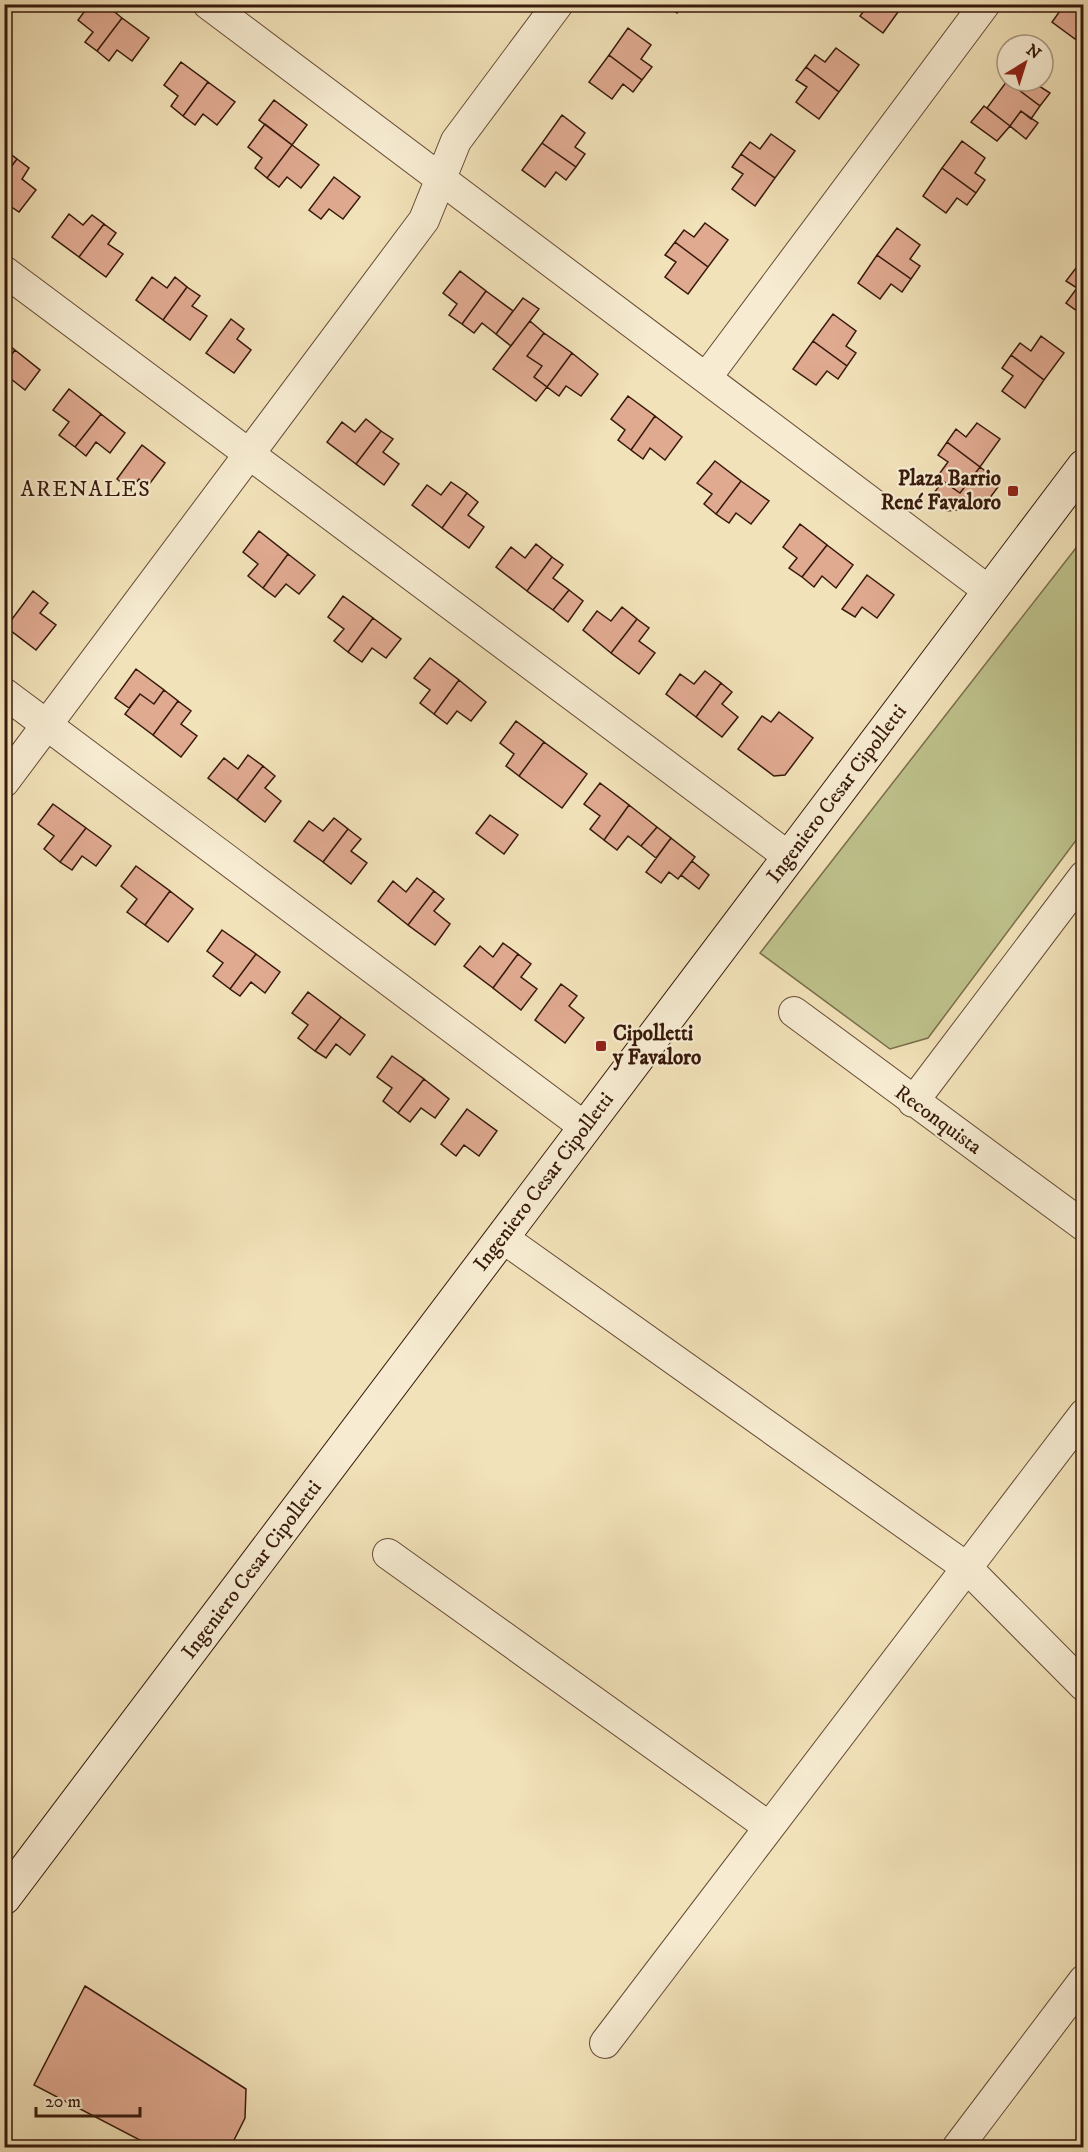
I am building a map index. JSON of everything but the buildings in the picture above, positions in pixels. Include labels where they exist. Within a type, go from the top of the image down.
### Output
[{"type":"street","points":[[208,4],[989,591]]},
{"type":"street","points":[[4,782],[424,220],[456,141],[558,4]]},
{"type":"street","points":[[706,378],[985,4]]},
{"type":"street","points":[[4,271],[789,857]]},
{"type":"street","name":"Ingeniero Cesar Cipolletti","points":[[4,1898],[1083,466]]},
{"type":"street","points":[[4,693],[586,1128]]},
{"type":"street","points":[[913,1102],[1083,876]]},
{"type":"street","name":"Reconquista","points":[[794,1012],[1083,1226]]},
{"type":"street","points":[[503,1238],[966,1567],[1083,1686]]},
{"type":"street","points":[[605,2043],[1083,1414]]},
{"type":"street","points":[[388,1554],[769,1827]]},
{"type":"street","points":[[969,2144],[1083,1980]]},
{"type":"green space","points":[[1083,539],[1083,831],[928,1038],[890,1049],[760,953]]},
{"type":"place","name":"Plaza Barrio René Favaloro","points":[[1013,491]]},
{"type":"place","name":"Cipolletti y Favaloro","points":[[601,1046]]},
{"type":"district","name":"ARENALES","points":[[86,489]]}]
